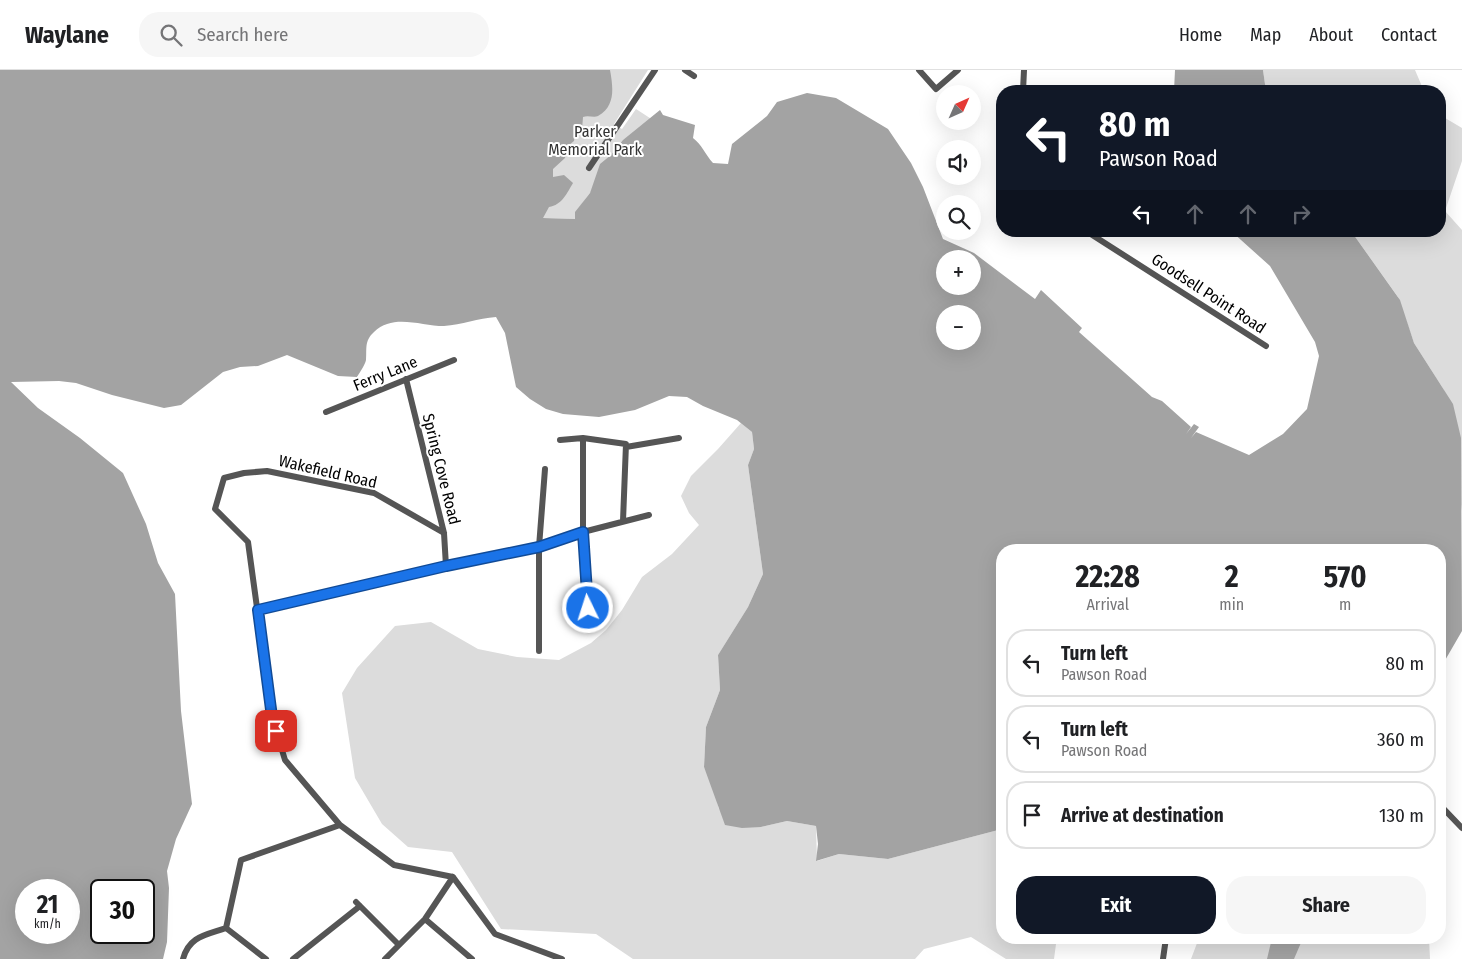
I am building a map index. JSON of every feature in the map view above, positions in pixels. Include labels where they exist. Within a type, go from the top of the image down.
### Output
[{"type":"street","points":[[589,168],[655,70]]},
{"type":"street","points":[[685,70],[694,76]]},
{"type":"street","points":[[919,70],[936,90],[958,70]]},
{"type":"street","points":[[1023,85],[1024,70]]},
{"type":"street","name":"Goodsell Point Road","points":[[1095,237],[1266,346]]},
{"type":"street","name":"Ferry Lane","points":[[326,412],[454,360]]},
{"type":"street","name":"Spring Cove Road","points":[[406,379],[444,533],[446,566]]},
{"type":"street","points":[[583,438],[583,532],[589,626]]},
{"type":"street","points":[[560,440],[583,438],[626,444],[623,521]]},
{"type":"street","points":[[626,447],[678,438]]},
{"type":"street","points":[[539,650],[539,547],[545,469]]},
{"type":"street","name":"Wakefield Road","points":[[258,610],[248,542],[215,509],[224,478],[267,471],[374,493],[444,533]]},
{"type":"street","points":[[562,959],[495,934],[452,877],[394,865],[340,825],[285,760],[272,717],[258,610],[446,566],[539,547],[583,532],[649,515]]},
{"type":"street","points":[[1446,811],[1462,828]]},
{"type":"street","points":[[226,928],[241,860],[340,825]]},
{"type":"street","points":[[385,959],[425,919],[452,877]]},
{"type":"street","points":[[294,959],[358,904],[399,945]]},
{"type":"street","points":[[425,919],[472,959]]},
{"type":"street","points":[[183,959],[185,950],[193,939],[226,928]]},
{"type":"street","points":[[226,928],[266,959]]},
{"type":"street","points":[[1163,959],[1165,944]]},
{"type":"green space","name":"Parker Memorial Park","points":[[604,70],[648,70],[614,124],[622,129],[636,109],[656,122],[597,185],[578,211],[575,219],[542,218],[548,174]]},
{"type":"green space","points":[[1263,70],[1415,70],[1421,85],[1265,85]]},
{"type":"green space","points":[[1446,119],[1462,128],[1462,161],[1446,208]]},
{"type":"green space","points":[[1446,212],[1462,230],[1462,511],[1444,390],[1414,343],[1398,297],[1355,237],[1446,237]]},
{"type":"green space","points":[[741,423],[752,432],[754,449],[748,465],[763,574],[748,607],[718,655],[720,690],[706,727],[704,767],[712,783],[719,809],[761,827],[787,821],[816,826],[817,861],[839,854],[888,859],[996,831],[996,944],[1056,944],[1054,959],[1006,959],[971,937],[924,949],[915,959],[633,959],[596,934],[501,929],[452,852],[408,847],[382,824],[355,778],[342,693],[357,668],[395,626],[431,622],[478,649],[517,657],[559,660],[591,643],[606,630],[622,610],[642,577],[672,554],[699,525],[689,513],[681,496],[691,476]]},
{"type":"green space","points":[[1197,944],[1429,944],[1430,959],[1191,959]]},
{"type":"shaded area","points":[[0,70],[610,70],[612,96],[608,107],[598,116],[583,117],[582,130],[575,134],[574,141],[569,145],[565,158],[553,169],[553,177],[564,175],[573,183],[564,198],[554,206],[549,207],[543,218],[575,219],[575,212],[590,193],[600,164],[611,155],[623,140],[660,110],[663,115],[695,125],[693,138],[713,163],[728,164],[732,144],[767,116],[777,102],[807,93],[836,98],[888,129],[911,163],[923,187],[936,221],[936,240],[945,240],[967,250],[936,250],[936,295],[981,295],[981,258],[1035,299],[1041,290],[1082,328],[1079,332],[1152,397],[1162,401],[1191,427],[1186,434],[1194,424],[1199,427],[1191,438],[1196,432],[1249,455],[1283,434],[1307,409],[1319,356],[1315,342],[1270,266],[1238,237],[1355,237],[1400,300],[1414,343],[1453,404],[1461,438],[1462,631],[1446,659],[1446,544],[996,544],[996,831],[888,859],[839,854],[816,861],[818,844],[816,826],[787,821],[761,827],[742,828],[725,825],[704,767],[706,727],[720,690],[718,655],[748,607],[763,574],[748,465],[754,449],[752,432],[737,420],[687,397],[669,396],[635,410],[599,417],[563,414],[546,409],[516,387],[505,333],[496,317],[444,326],[408,322],[390,323],[382,326],[371,335],[367,345],[366,360],[357,377],[338,376],[287,355],[258,366],[240,367],[223,372],[181,405],[164,408],[112,395],[76,383],[59,381],[11,382],[38,408],[80,438],[123,473],[146,524],[158,563],[175,594],[181,711],[192,804],[176,839],[167,871],[169,888],[167,942],[163,959],[0,959]]},
{"type":"shaded area","points":[[1175,70],[1263,70],[1265,85],[1174,85]]},
{"type":"shaded area","points":[[1271,944],[1300,944],[1294,959],[1267,959]]},
{"type":"route","points":[[276,731],[272,717],[258,610],[446,566],[539,547],[583,532],[588,608]]}]
